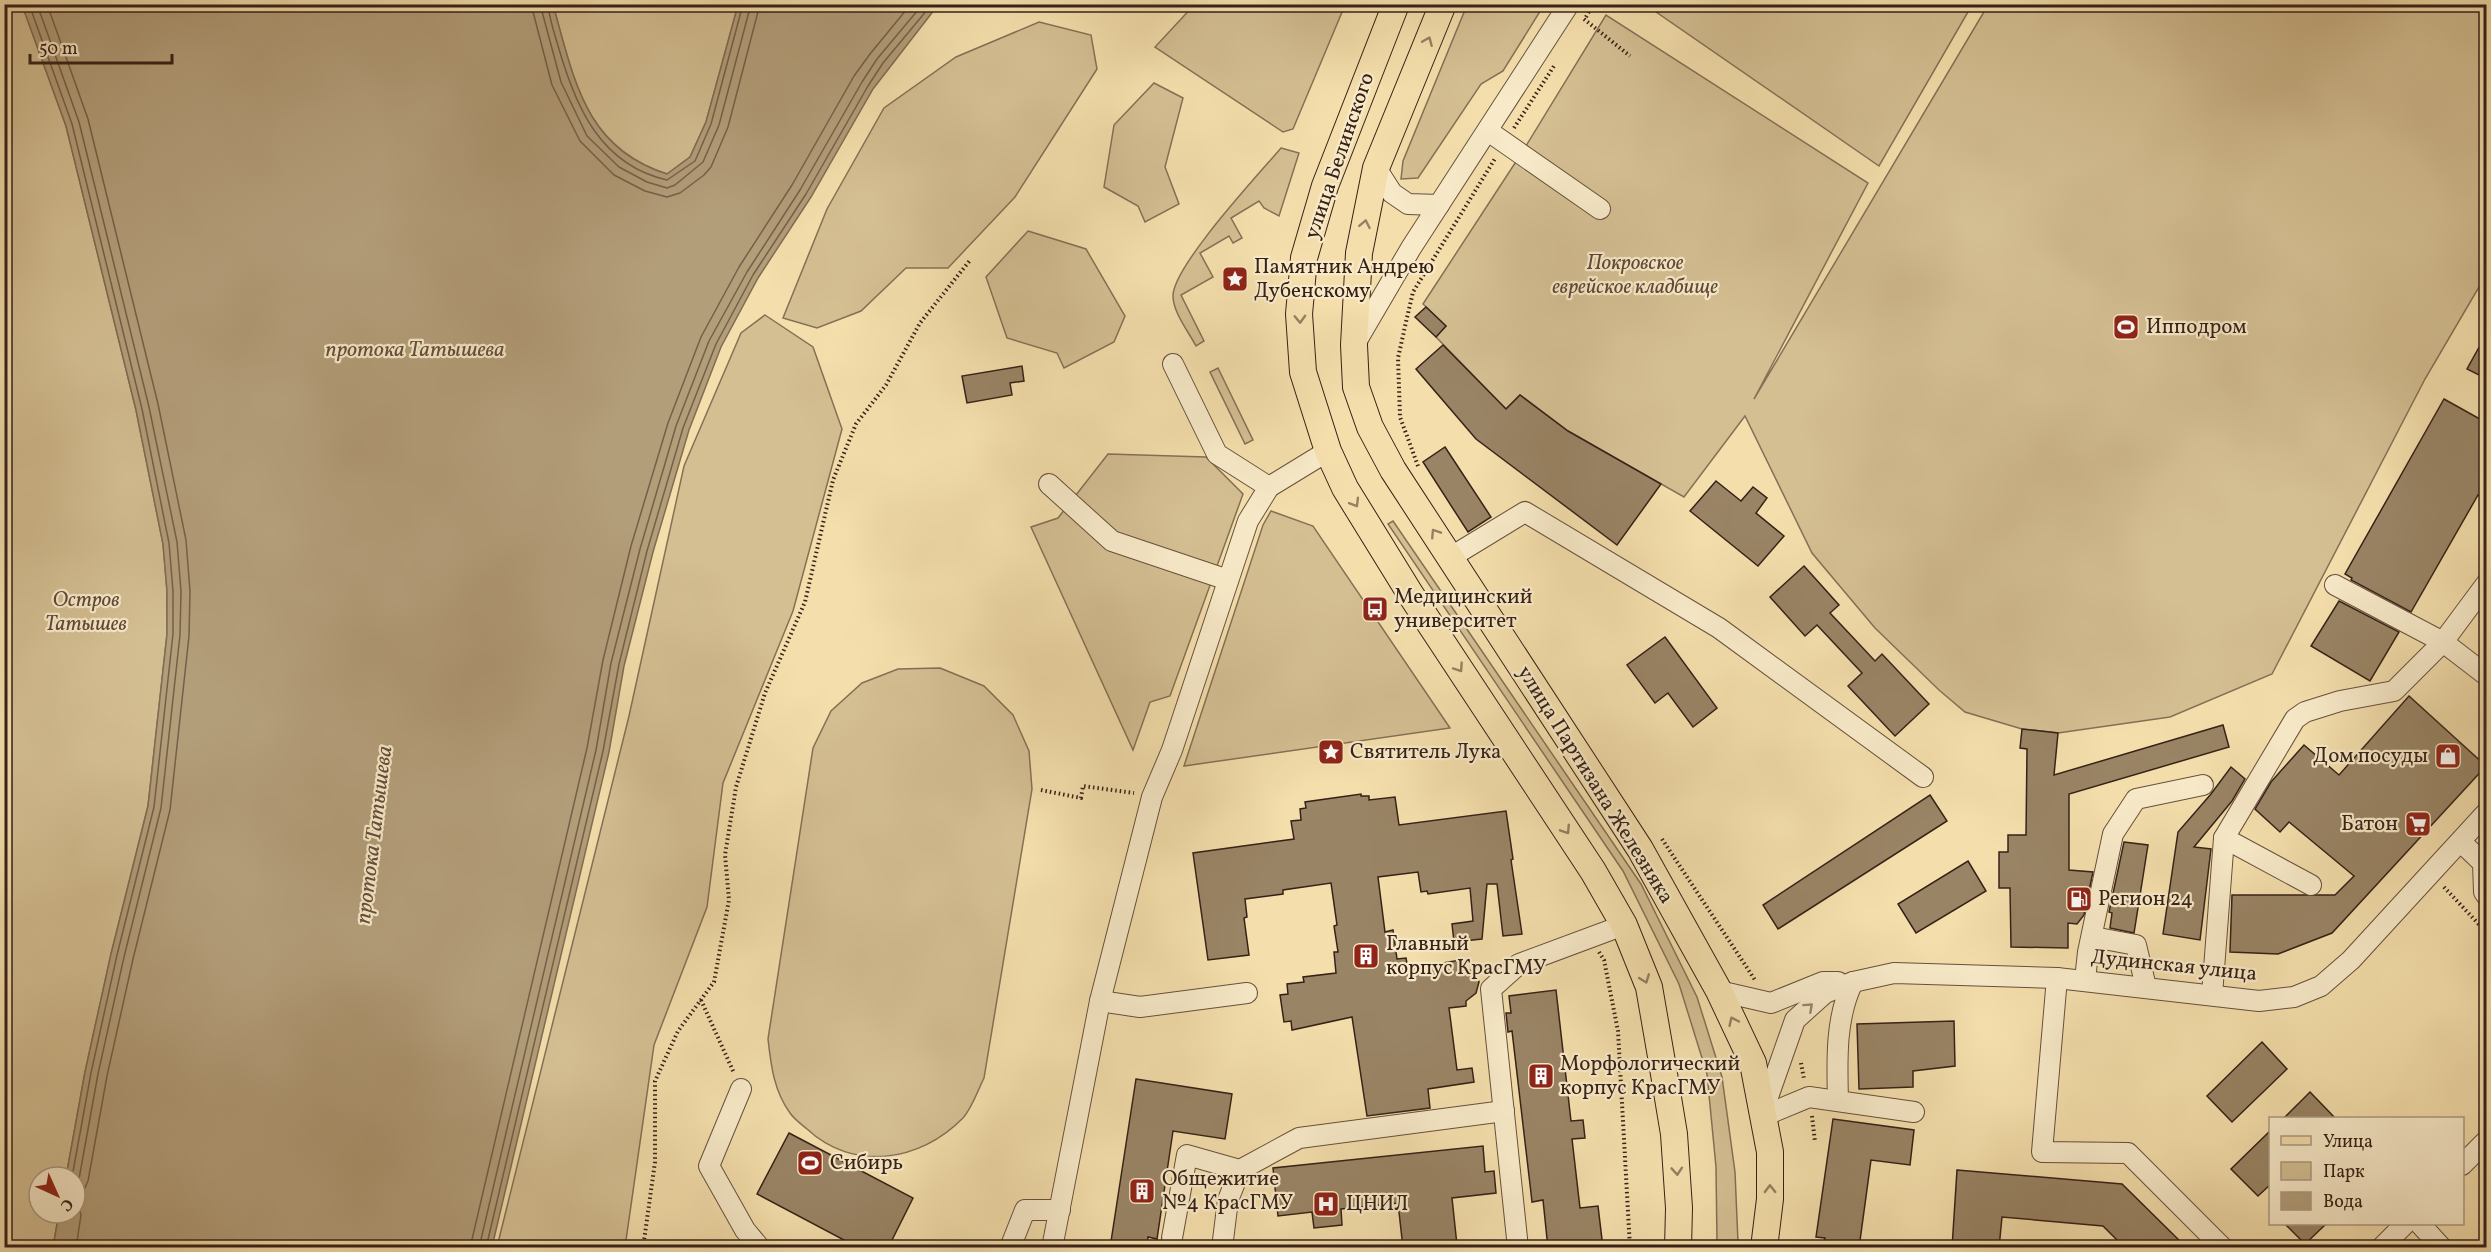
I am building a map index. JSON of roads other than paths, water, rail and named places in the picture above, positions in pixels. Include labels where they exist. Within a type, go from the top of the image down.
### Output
[{"type":"main road","name":"улица Белинского","points":[[1328,451],[1303,372],[1299,314],[1304,258],[1325,186],[1396,4]]},
{"type":"main road","name":"улица Белинского","points":[[1354,345],[1359,253],[1376,168],[1443,4]]},
{"type":"main road","name":"улица Партизана Железняка","points":[[1354,345],[1356,387],[1370,427],[1393,470],[1640,849],[1719,992],[1753,1063],[1761,1117],[1770,1152],[1770,1199],[1764,1248]]},
{"type":"main road","points":[[1328,451],[1346,488],[1392,566],[1593,871],[1624,925],[1649,987],[1666,1083],[1674,1134],[1679,1208],[1678,1248]]},
{"type":"street","points":[[1354,345],[1390,281],[1569,4]]},
{"type":"street","points":[[1488,131],[1600,209]]},
{"type":"street","points":[[1376,168],[1392,193],[1408,204],[1439,205]]},
{"type":"street","points":[[1173,364],[1217,454],[1269,487]]},
{"type":"street","points":[[1052,1248],[1100,1001],[1152,797],[1172,750],[1248,521],[1269,487],[1328,451]]},
{"type":"street","points":[[1049,483],[1112,541],[1228,580]]},
{"type":"street","points":[[1450,557],[1526,512],[1719,628],[1923,777]]},
{"type":"street","points":[[2212,994],[2224,838],[2295,718],[2305,712],[2340,701],[2394,692],[2443,642],[2487,584]]},
{"type":"street","points":[[2336,585],[2443,642],[2487,675]]},
{"type":"street","points":[[2085,980],[2113,834],[2136,799],[2203,785]]},
{"type":"street","name":"Дудинская улица","points":[[1853,982],[1894,972],[2085,980],[2259,1001],[2294,997],[2321,986],[2351,960],[2487,813]]},
{"type":"street","points":[[2224,838],[2311,885]]},
{"type":"street","points":[[2460,842],[2483,863],[2484,892],[2487,895]]},
{"type":"street","points":[[1518,1248],[1491,989],[1519,964],[1624,925]]},
{"type":"street","points":[[2093,937],[2136,945],[2146,987]]},
{"type":"street","points":[[2057,978],[2042,1152],[2128,1153],[2223,1248]]},
{"type":"street","points":[[1719,992],[1771,1003],[1823,982],[1853,982]]},
{"type":"street","points":[[1838,1101],[1837,1050],[1846,996],[1853,982]]},
{"type":"street","points":[[1761,1117],[1795,1020],[1825,993],[1853,982]]},
{"type":"street","points":[[1100,1001],[1140,1007],[1247,993]]},
{"type":"street","points":[[741,1089],[709,1166],[745,1230],[760,1248]]},
{"type":"street","points":[[1761,1117],[1809,1097],[1914,1112]]},
{"type":"street","points":[[1222,1248],[1228,1200],[1240,1170],[1299,1138],[1503,1111]]},
{"type":"street","points":[[2464,1164],[2487,1141]]},
{"type":"street","points":[[1172,1238],[1187,1155],[1240,1170]]},
{"type":"street","points":[[1010,1248],[1025,1210],[1060,1210]]},
{"type":"street","points":[[2381,1248],[2404,1225]]},
{"type":"street","points":[[2421,1225],[2442,1248]]},
{"type":"water","name":"протока Татышева","points":[[22,5],[553,5],[576,84],[600,128],[617,147],[639,162],[667,174],[690,157],[706,122],[738,5],[938,5],[873,89],[811,197],[758,278],[721,347],[689,430],[653,552],[624,666],[609,752],[492,1247],[53,1247],[57,1225],[87,1225],[87,1165],[68,1165],[85,1072],[111,954],[148,806],[167,634],[167,591],[163,544],[136,410],[66,126]]},
{"type":"place","name":"Памятник Андрею Дубенскому","points":[[1235,279]]},
{"type":"place","name":"Ипподром","points":[[2126,327]]},
{"type":"place","name":"Медицинский университет","points":[[1375,609]]},
{"type":"place","name":"Святитель Лука","points":[[1331,752]]},
{"type":"place","name":"Дом посуды","points":[[2448,756]]},
{"type":"place","name":"Батон","points":[[2418,824]]},
{"type":"place","name":"Регион 24","points":[[2079,899]]},
{"type":"place","name":"Главный корпус КрасГМУ","points":[[1366,956]]},
{"type":"place","name":"Морфологический корпус КрасГМУ","points":[[1541,1076]]},
{"type":"place","name":"Сибирь","points":[[810,1163]]},
{"type":"place","name":"Общежитие №4 КрасГМУ","points":[[1142,1191]]},
{"type":"place","name":"ЦНИЛ","points":[[1326,1204]]},
{"type":"park label","name":"Покровское еврейское кладбище","points":[[1635,275]]},
{"type":"park label","name":"Остров Татышев","points":[[86,612]]}]
